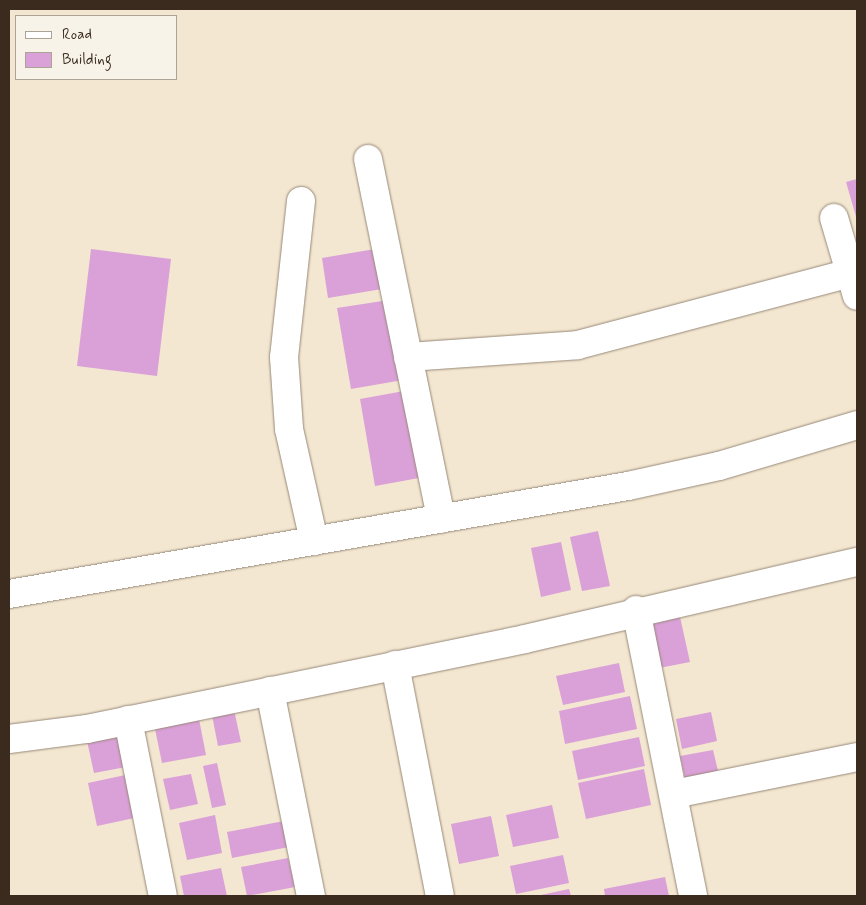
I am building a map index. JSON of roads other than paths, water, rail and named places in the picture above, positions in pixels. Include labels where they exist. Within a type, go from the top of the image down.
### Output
[{"type":"street","points":[[368,159],[441,519]]},
{"type":"street","points":[[301,201],[284,357],[289,429],[314,541]]},
{"type":"street","points":[[408,357],[578,345],[854,285],[834,218]]},
{"type":"street","points":[[9,594],[441,519],[720,466],[857,425]]},
{"type":"street","points":[[9,740],[128,720],[396,665],[857,562]]},
{"type":"street","points":[[636,610],[693,896]]},
{"type":"street","points":[[396,665],[440,896]]},
{"type":"street","points":[[270,691],[311,896]]},
{"type":"street","points":[[128,720],[162,896]]},
{"type":"street","points":[[674,794],[857,758]]}]
